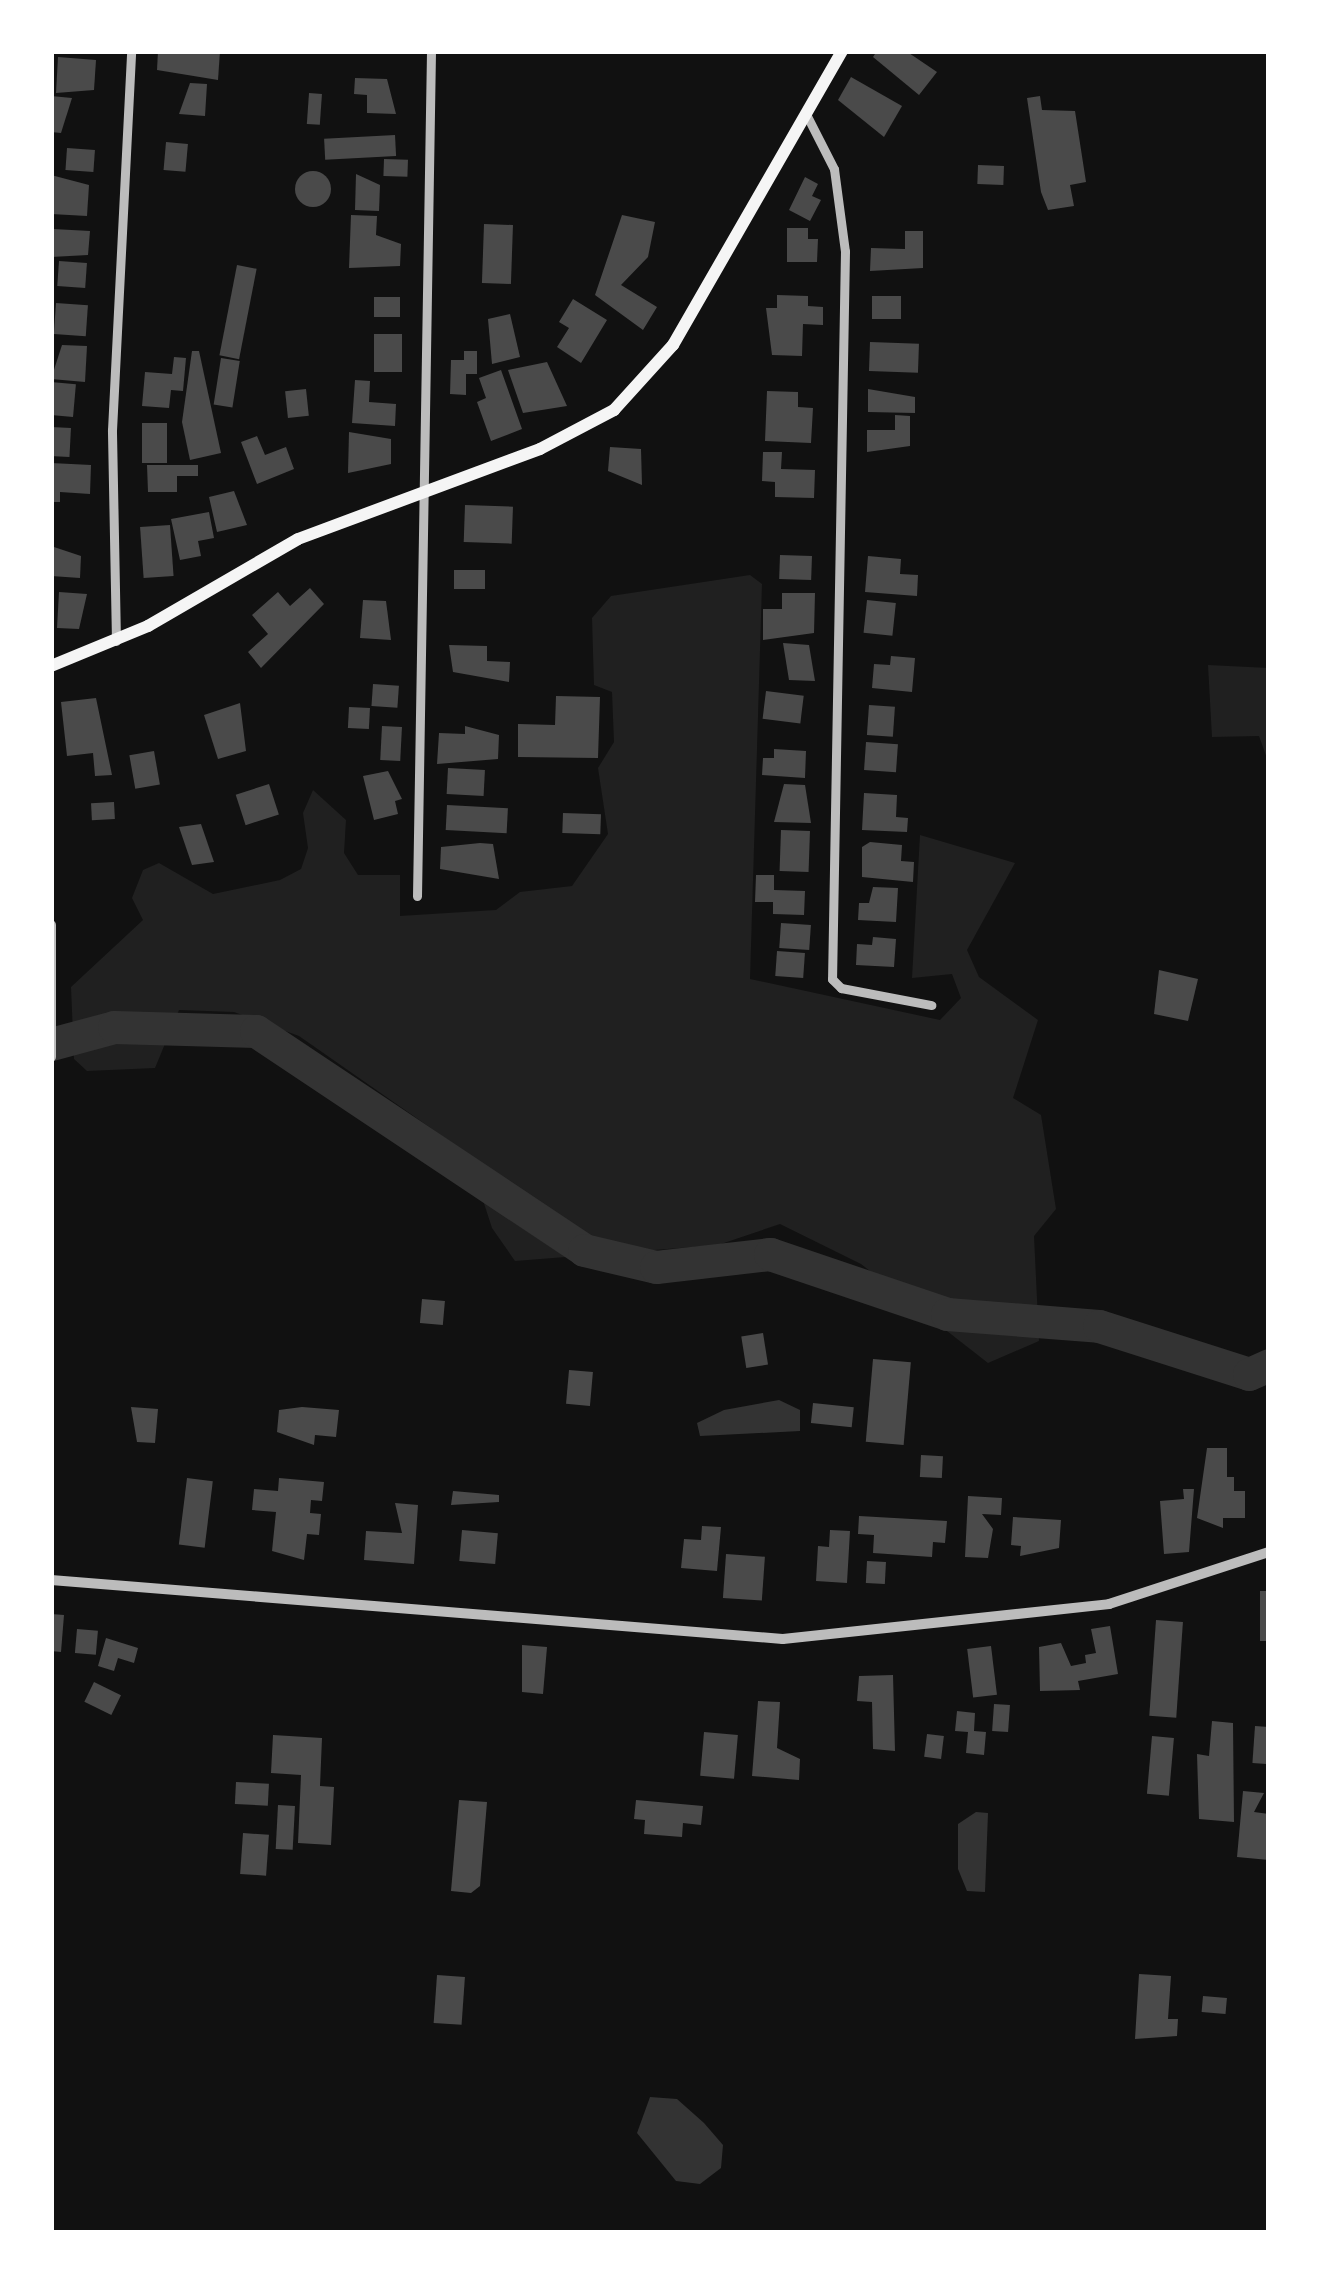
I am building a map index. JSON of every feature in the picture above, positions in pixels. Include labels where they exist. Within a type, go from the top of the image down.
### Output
[{"type":"main road","points":[[51,666],[116,641],[298,539],[581,431],[647,379],[842,51]]},
{"type":"street","points":[[116,641],[112,430],[130,51]]},
{"type":"street","points":[[417,896],[431,51]]},
{"type":"street","points":[[806,114],[834,169],[844,236],[832,979],[841,988],[931,1005]]},
{"type":"street","points":[[51,925],[56,1017],[51,1057]]},
{"type":"street","points":[[51,1580],[783,1639],[1109,1604],[1269,1552]]},
{"type":"shaded area","points":[[750,575],[762,584],[750,979],[940,1020],[961,998],[952,974],[912,978],[920,835],[1015,863],[967,950],[979,977],[1038,1020],[1013,1098],[1041,1115],[1056,1209],[1034,1236],[1039,1341],[988,1363],[861,1264],[780,1224],[718,1245],[515,1261],[492,1228],[468,1154],[299,1036],[234,1012],[179,1010],[155,1068],[87,1071],[74,1059],[71,987],[143,920],[132,898],[143,870],[159,863],[213,894],[280,880],[301,869],[308,848],[303,813],[313,790],[346,820],[344,853],[358,875],[400,875],[400,916],[496,910],[520,892],[572,886],[608,834],[598,768],[614,742],[612,692],[594,685],[592,618],[611,596]]},
{"type":"shaded area","points":[[1208,665],[1269,668],[1269,764],[1259,736],[1212,737]]},
{"type":"shaded area","points":[[779,1400],[800,1410],[800,1431],[700,1436],[697,1423],[724,1410]]},
{"type":"shaded area","points":[[976,1812],[988,1813],[985,1892],[967,1891],[958,1869],[958,1824]]},
{"type":"shaded area","points":[[650,2097],[677,2099],[704,2123],[723,2145],[721,2168],[700,2184],[676,2181],[637,2133]]},
{"type":"building","points":[[158,51],[220,51],[218,80],[157,70]]},
{"type":"building","points":[[877,51],[906,51],[937,72],[919,95],[873,57]]},
{"type":"building","points":[[58,57],[96,60],[94,90],[56,93]]},
{"type":"building","points":[[851,77],[902,106],[884,137],[838,100]]},
{"type":"building","points":[[355,78],[387,79],[396,114],[367,113],[367,95],[354,94]]},
{"type":"building","points":[[190,83],[207,84],[205,116],[179,114]]},
{"type":"building","points":[[309,93],[322,94],[320,125],[307,124]]},
{"type":"building","points":[[51,96],[72,98],[61,133],[51,132]]},
{"type":"building","points":[[1040,96],[1042,110],[1075,111],[1086,182],[1070,185],[1074,206],[1048,210],[1041,192],[1027,98]]},
{"type":"building","points":[[395,135],[396,156],[325,160],[324,139]]},
{"type":"building","points":[[166,142],[188,144],[185,172],[164,170]]},
{"type":"building","points":[[67,148],[95,150],[93,172],[65,170]]},
{"type":"building","points":[[384,159],[408,160],[407,177],[383,176]]},
{"type":"building","points":[[978,165],[1004,166],[1003,185],[977,184]]},
{"type":"building","points":[[313,171],[326,176],[331,189],[326,202],[313,207],[300,202],[295,189],[300,176]]},
{"type":"building","points":[[356,174],[380,185],[379,211],[355,210]]},
{"type":"building","points":[[51,175],[89,185],[87,216],[51,214]]},
{"type":"building","points":[[805,177],[818,184],[812,196],[821,200],[810,221],[789,210]]},
{"type":"building","points":[[351,215],[377,216],[376,235],[401,244],[400,266],[349,268]]},
{"type":"building","points":[[622,215],[655,222],[648,257],[621,285],[657,307],[643,330],[595,295]]},
{"type":"building","points":[[484,224],[513,225],[511,284],[482,283]]},
{"type":"building","points":[[787,228],[808,228],[808,239],[818,239],[817,262],[787,262]]},
{"type":"building","points":[[53,229],[90,231],[88,255],[51,257]]},
{"type":"building","points":[[905,231],[923,231],[923,268],[870,271],[871,248],[905,249]]},
{"type":"building","points":[[59,261],[87,263],[85,288],[57,286]]},
{"type":"building","points":[[237,265],[257,269],[239,359],[219,355]]},
{"type":"building","points":[[777,295],[808,296],[808,306],[823,307],[823,325],[803,324],[802,356],[772,355],[766,308],[777,308]]},
{"type":"building","points":[[872,296],[901,296],[901,319],[872,319]]},
{"type":"building","points":[[374,297],[400,297],[400,317],[374,317]]},
{"type":"building","points":[[573,299],[607,320],[581,363],[557,347],[569,328],[559,322]]},
{"type":"building","points":[[56,303],[88,305],[86,336],[54,334]]},
{"type":"building","points":[[510,314],[520,357],[492,364],[488,319]]},
{"type":"building","points":[[374,334],[402,334],[402,372],[374,372]]},
{"type":"building","points":[[870,342],[919,344],[918,373],[869,371]]},
{"type":"building","points":[[62,345],[87,346],[85,382],[51,379]]},
{"type":"building","points":[[192,351],[199,351],[221,453],[190,460],[182,422]]},
{"type":"building","points":[[464,351],[477,351],[477,374],[466,374],[466,395],[450,394],[451,360],[464,360]]},
{"type":"building","points":[[174,357],[186,358],[183,391],[171,390],[169,408],[142,406],[145,372],[172,374]]},
{"type":"building","points":[[221,358],[240,361],[232,407],[214,404]]},
{"type":"building","points":[[547,362],[567,406],[523,413],[508,370]]},
{"type":"building","points":[[501,370],[522,429],[491,441],[477,402],[486,398],[479,378]]},
{"type":"building","points":[[355,380],[370,381],[369,402],[396,404],[395,426],[352,423]]},
{"type":"building","points":[[51,382],[76,384],[73,417],[51,415]]},
{"type":"building","points":[[306,389],[309,416],[288,418],[285,391]]},
{"type":"building","points":[[868,389],[915,397],[915,413],[868,412]]},
{"type":"building","points":[[767,391],[798,392],[798,407],[813,408],[811,443],[765,441]]},
{"type":"building","points":[[895,415],[910,416],[910,446],[867,452],[867,430],[895,430]]},
{"type":"building","points":[[142,423],[167,423],[167,463],[142,463]]},
{"type":"building","points":[[51,427],[71,428],[69,457],[51,456]]},
{"type":"building","points":[[349,432],[391,439],[391,464],[348,473]]},
{"type":"building","points":[[257,436],[265,455],[286,447],[294,469],[257,484],[241,442]]},
{"type":"building","points":[[610,447],[641,449],[642,485],[608,471]]},
{"type":"building","points":[[763,452],[782,452],[781,469],[815,470],[814,498],[775,497],[775,482],[762,481]]},
{"type":"building","points":[[51,463],[91,465],[90,494],[60,492],[60,502],[51,502]]},
{"type":"building","points":[[147,465],[198,465],[198,476],[177,476],[177,492],[148,492]]},
{"type":"building","points":[[234,491],[247,525],[217,532],[209,497]]},
{"type":"building","points":[[465,505],[513,507],[512,544],[464,542]]},
{"type":"building","points":[[209,512],[214,538],[198,541],[201,556],[180,560],[171,519]]},
{"type":"building","points":[[170,525],[174,576],[144,578],[140,527]]},
{"type":"building","points":[[51,546],[81,556],[80,578],[51,576]]},
{"type":"building","points":[[780,555],[812,556],[811,580],[779,579]]},
{"type":"building","points":[[868,556],[901,559],[900,574],[918,575],[917,596],[865,592]]},
{"type":"building","points":[[454,570],[485,570],[485,589],[454,589]]},
{"type":"building","points":[[310,588],[324,604],[261,668],[248,652],[268,634],[252,615],[278,592],[290,606]]},
{"type":"building","points":[[59,592],[87,594],[79,629],[57,628]]},
{"type":"building","points":[[782,593],[815,593],[814,633],[763,640],[763,609],[782,609]]},
{"type":"building","points":[[363,600],[386,601],[391,640],[360,638]]},
{"type":"building","points":[[867,600],[896,603],[892,636],[864,633]]},
{"type":"building","points":[[783,643],[809,645],[815,681],[789,680]]},
{"type":"building","points":[[449,645],[487,646],[487,661],[510,662],[509,682],[453,672]]},
{"type":"building","points":[[891,656],[915,658],[912,692],[872,688],[874,664],[890,665]]},
{"type":"building","points":[[373,684],[399,686],[397,708],[371,706]]},
{"type":"building","points":[[766,691],[804,696],[800,723],[763,719]]},
{"type":"building","points":[[556,696],[600,697],[598,758],[518,757],[518,724],[555,725]]},
{"type":"building","points":[[96,698],[112,775],[95,776],[93,753],[67,756],[61,702]]},
{"type":"building","points":[[240,703],[246,751],[218,759],[204,715]]},
{"type":"building","points":[[869,705],[895,707],[893,737],[867,735]]},
{"type":"building","points":[[349,707],[370,708],[369,729],[348,728]]},
{"type":"building","points":[[382,726],[402,727],[400,761],[380,760]]},
{"type":"building","points":[[465,726],[499,735],[498,759],[437,764],[439,733],[465,734]]},
{"type":"building","points":[[866,742],[898,744],[896,772],[864,770]]},
{"type":"building","points":[[774,749],[806,751],[805,778],[762,775],[763,758],[774,758]]},
{"type":"building","points":[[154,751],[160,784],[135,789],[129,755]]},
{"type":"building","points":[[448,768],[485,770],[484,796],[447,794]]},
{"type":"building","points":[[388,771],[402,799],[395,801],[398,814],[374,820],[363,776]]},
{"type":"building","points":[[269,784],[279,814],[246,825],[236,795]]},
{"type":"building","points":[[784,784],[805,785],[811,823],[774,822]]},
{"type":"building","points":[[864,793],[897,795],[896,817],[908,818],[907,832],[862,830]]},
{"type":"building","points":[[114,802],[115,819],[92,820],[91,803]]},
{"type":"building","points":[[447,805],[508,808],[507,833],[446,830]]},
{"type":"building","points":[[563,813],[601,814],[600,834],[562,833]]},
{"type":"building","points":[[201,824],[214,862],[192,865],[179,827]]},
{"type":"building","points":[[781,830],[810,831],[809,872],[780,871]]},
{"type":"building","points":[[870,842],[902,845],[901,861],[914,862],[913,882],[862,877],[862,847]]},
{"type":"building","points":[[493,844],[499,879],[440,869],[441,847]]},
{"type":"building","points":[[756,875],[774,875],[774,890],[805,891],[804,915],[773,914],[773,902],[755,902]]},
{"type":"building","points":[[873,887],[898,888],[896,922],[858,920],[859,903],[869,903]]},
{"type":"building","points":[[781,923],[811,925],[809,950],[779,948]]},
{"type":"building","points":[[873,937],[896,939],[894,967],[856,965],[857,944],[872,945]]},
{"type":"building","points":[[777,951],[805,953],[803,978],[775,976]]},
{"type":"building","points":[[1159,970],[1198,979],[1188,1021],[1154,1014]]},
{"type":"building","points":[[422,1299],[445,1301],[443,1325],[420,1323]]},
{"type":"building","points":[[763,1333],[768,1365],[746,1368],[741,1336]]},
{"type":"building","points":[[873,1359],[911,1362],[904,1445],[866,1442]]},
{"type":"building","points":[[569,1370],[593,1372],[590,1406],[566,1404]]},
{"type":"building","points":[[813,1403],[854,1407],[852,1427],[811,1423]]},
{"type":"building","points":[[131,1407],[158,1409],[155,1443],[137,1442]]},
{"type":"building","points":[[279,1410],[339,1410],[336,1437],[315,1435],[314,1445],[277,1432]]},
{"type":"building","points":[[1207,1448],[1227,1448],[1227,1477],[1234,1477],[1234,1491],[1245,1491],[1245,1518],[1223,1518],[1223,1528],[1197,1518]]},
{"type":"building","points":[[921,1455],[943,1456],[942,1478],[920,1477]]},
{"type":"building","points":[[187,1478],[213,1481],[205,1548],[179,1545]]},
{"type":"building","points":[[279,1478],[324,1482],[322,1501],[311,1500],[310,1513],[321,1514],[319,1535],[307,1534],[304,1560],[272,1551],[276,1512],[252,1510],[254,1489],[278,1491]]},
{"type":"building","points":[[1183,1489],[1194,1489],[1189,1552],[1164,1554],[1160,1501],[1184,1499]]},
{"type":"building","points":[[453,1491],[499,1495],[499,1502],[451,1505]]},
{"type":"building","points":[[968,1496],[1002,1498],[1001,1515],[982,1514],[993,1529],[988,1558],[965,1557]]},
{"type":"building","points":[[395,1503],[418,1505],[414,1564],[364,1560],[366,1531],[402,1533]]},
{"type":"building","points":[[859,1516],[947,1521],[945,1543],[933,1542],[932,1557],[873,1553],[874,1535],[858,1534]]},
{"type":"building","points":[[1013,1517],[1061,1520],[1059,1548],[1020,1556],[1021,1546],[1011,1545]]},
{"type":"building","points":[[702,1526],[721,1527],[717,1571],[681,1568],[684,1539],[701,1540]]},
{"type":"building","points":[[462,1530],[498,1533],[495,1564],[459,1561]]},
{"type":"building","points":[[830,1530],[850,1531],[847,1583],[816,1581],[818,1546],[829,1547]]},
{"type":"building","points":[[726,1554],[765,1557],[762,1601],[723,1598]]},
{"type":"building","points":[[867,1561],[886,1562],[885,1584],[866,1583]]},
{"type":"building","points":[[1260,1591],[1269,1591],[1269,1641],[1260,1641]]},
{"type":"building","points":[[51,1614],[64,1615],[61,1652],[51,1651]]},
{"type":"building","points":[[1156,1620],[1183,1622],[1176,1718],[1149,1716]]},
{"type":"building","points":[[1110,1626],[1118,1674],[1078,1681],[1080,1690],[1040,1691],[1039,1647],[1061,1643],[1071,1666],[1086,1663],[1085,1655],[1096,1653],[1091,1629]]},
{"type":"building","points":[[77,1629],[98,1631],[96,1655],[75,1653]]},
{"type":"building","points":[[106,1638],[138,1648],[134,1663],[118,1658],[114,1671],[98,1666]]},
{"type":"building","points":[[522,1645],[547,1647],[543,1694],[522,1692]]},
{"type":"building","points":[[991,1646],[997,1695],[973,1698],[967,1649]]},
{"type":"building","points":[[893,1675],[895,1751],[873,1749],[872,1702],[857,1701],[859,1676]]},
{"type":"building","points":[[94,1682],[121,1695],[111,1715],[84,1702]]},
{"type":"building","points":[[758,1701],[780,1702],[777,1748],[800,1759],[799,1780],[752,1776]]},
{"type":"building","points":[[994,1704],[1010,1705],[1008,1732],[992,1731]]},
{"type":"building","points":[[957,1711],[975,1713],[974,1731],[986,1732],[984,1755],[966,1753],[968,1732],[955,1731]]},
{"type":"building","points":[[1212,1721],[1233,1723],[1234,1822],[1199,1819],[1197,1754],[1209,1756]]},
{"type":"building","points":[[1255,1726],[1269,1727],[1266,1764],[1252,1763]]},
{"type":"building","points":[[704,1732],[738,1735],[734,1779],[700,1776]]},
{"type":"building","points":[[927,1734],[944,1736],[941,1759],[924,1757]]},
{"type":"building","points":[[273,1735],[322,1738],[320,1786],[334,1787],[331,1845],[298,1843],[301,1775],[271,1773]]},
{"type":"building","points":[[1152,1736],[1174,1738],[1169,1796],[1147,1794]]},
{"type":"building","points":[[236,1782],[269,1784],[268,1806],[235,1804]]},
{"type":"building","points":[[1243,1791],[1264,1793],[1254,1812],[1269,1814],[1269,1860],[1237,1857]]},
{"type":"building","points":[[459,1800],[487,1802],[480,1886],[471,1893],[451,1891]]},
{"type":"building","points":[[636,1800],[703,1806],[701,1825],[683,1823],[682,1837],[644,1834],[645,1820],[634,1819]]},
{"type":"building","points":[[278,1805],[295,1806],[293,1850],[276,1849]]},
{"type":"building","points":[[243,1833],[269,1835],[266,1876],[240,1874]]},
{"type":"building","points":[[1139,1974],[1171,1976],[1168,2019],[1178,2019],[1177,2036],[1135,2039]]},
{"type":"building","points":[[437,1975],[465,1977],[462,2025],[434,2023]]},
{"type":"building","points":[[1203,1996],[1227,1998],[1226,2014],[1202,2012]]},
{"type":"waterway","points":[[51,1044],[114,1027],[256,1031],[584,1250],[656,1267],[770,1254],[947,1314],[1099,1326],[1249,1374],[1269,1365]]}]
